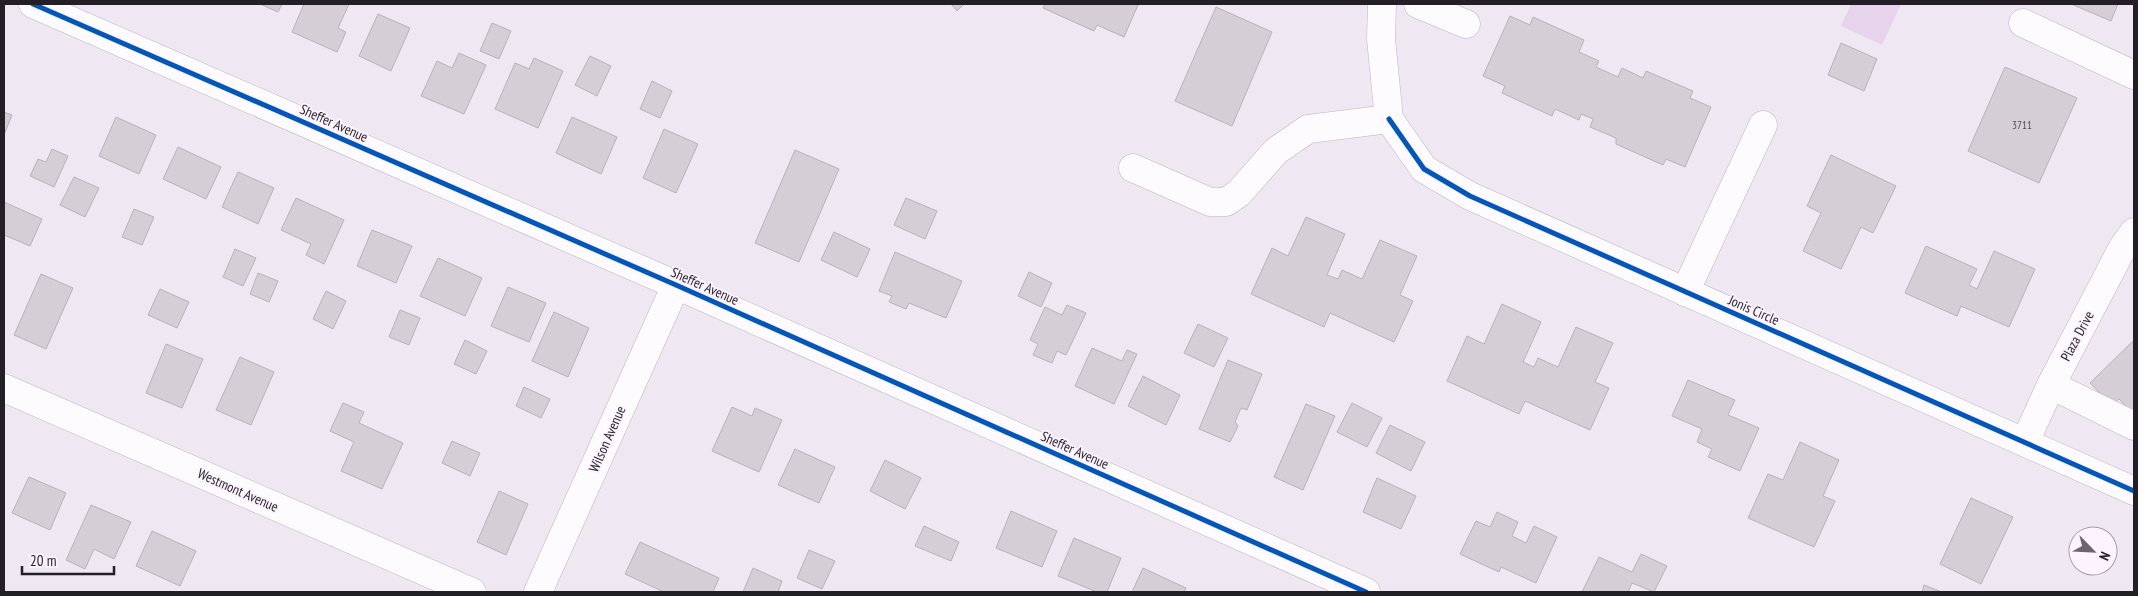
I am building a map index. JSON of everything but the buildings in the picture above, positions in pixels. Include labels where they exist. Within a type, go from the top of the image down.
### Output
[{"type":"street","name":"Sheffer Avenue","points":[[32,4],[676,285],[1366,592]]},
{"type":"street","points":[[1133,168],[1210,202],[1226,202],[1239,193],[1276,150],[1308,129],[1389,119],[1382,39],[1382,4]]},
{"type":"street","points":[[1418,4],[1466,24]]},
{"type":"street","points":[[2023,23],[2134,75]]},
{"type":"street","name":"Jonis Circle","points":[[1389,119],[1424,169],[1470,196],[2134,491]]},
{"type":"street","points":[[1685,292],[1763,126]]},
{"type":"street","name":"Plaza Drive","points":[[2025,442],[2051,384],[2123,247],[2134,232]]},
{"type":"street","name":"Wilson Avenue","points":[[538,592],[676,285]]},
{"type":"street","points":[[2051,384],[2134,426]]},
{"type":"street","name":"Westmont Avenue","points":[[4,388],[472,592]]},
{"type":"shaded area","points":[[1851,4],[1901,4],[1882,45],[1841,26]]},
{"type":"cycle path","points":[[33,4],[676,285],[1366,592]]},
{"type":"cycle path","points":[[1389,119],[1424,169],[1470,196],[2134,491]]}]
